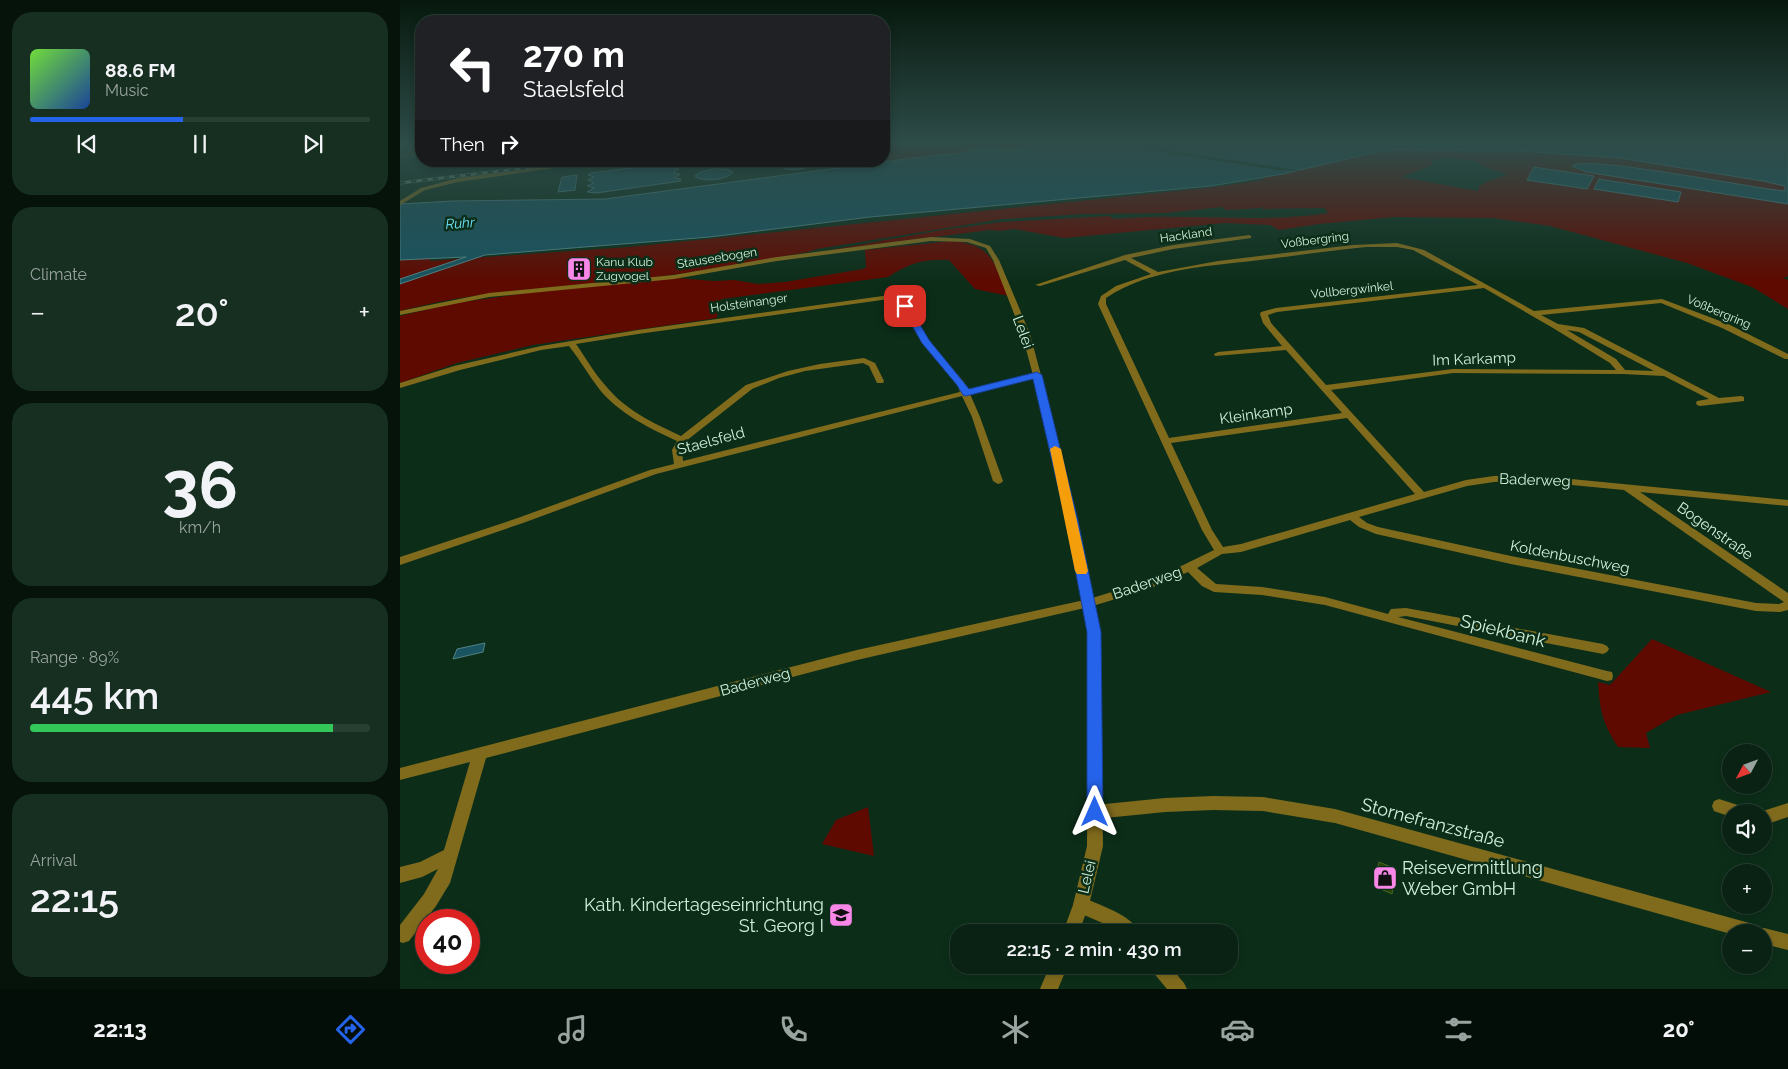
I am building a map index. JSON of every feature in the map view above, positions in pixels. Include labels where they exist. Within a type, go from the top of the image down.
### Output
[{"type":"street","points":[[400,203],[423,189]]},
{"type":"street","name":"Hackland","points":[[1038,285],[1126,258],[1173,247],[1249,237]]},
{"type":"street","name":"Stauseebogen","points":[[400,313],[489,295],[664,278],[777,259],[931,239],[952,239],[979,243]]},
{"type":"street","name":"Lelei","points":[[979,243],[991,250],[1026,334],[1072,521],[1094,632],[1095,846],[1081,905],[1074,924]]},
{"type":"street","name":"Voßbergring","points":[[1220,551],[1207,530],[1102,300],[1106,294],[1118,288],[1157,274],[1193,267],[1357,246],[1392,245],[1411,247],[1422,251],[1534,313],[1662,302],[1725,326],[1788,356]]},
{"type":"street","points":[[1126,258],[1157,274]]},
{"type":"street","name":"Vollbergwinkel","points":[[1422,496],[1288,348],[1267,323],[1264,314],[1276,310],[1485,286]]},
{"type":"street","name":"Holsteinanger","points":[[400,386],[489,359],[571,343],[890,297],[902,302],[925,342],[961,384],[998,481]]},
{"type":"street","name":"Im Karkamp","points":[[1534,313],[1613,361],[1623,372]]},
{"type":"street","name":"Im Karkamp","points":[[1556,326],[1581,330],[1718,401]]},
{"type":"street","points":[[571,343],[593,376],[614,401],[628,412],[682,440]]},
{"type":"street","points":[[1218,354],[1288,348]]},
{"type":"street","points":[[679,465],[677,450],[682,440],[749,387],[780,376],[864,360],[872,365],[880,381]]},
{"type":"street","name":"Im Karkamp","points":[[1326,388],[1453,372],[1623,372],[1666,374]]},
{"type":"street","name":"Staelsfeld","points":[[400,561],[679,465],[1037,375]]},
{"type":"street","points":[[1700,403],[1741,399]]},
{"type":"street","name":"Kleinkamp","points":[[1166,441],[1348,415]]},
{"type":"street","name":"Baderweg","points":[[400,774],[856,655],[1089,602],[1145,586],[1190,568],[1220,551],[1241,548],[1466,483],[1494,479],[1530,478],[1788,503]]},
{"type":"street","name":"Bogenstraße","points":[[1626,486],[1788,599]]},
{"type":"street","name":"Koldenbuschweg","points":[[1351,516],[1363,525],[1376,530],[1531,564],[1756,607],[1780,608],[1788,605]]},
{"type":"street","name":"Spiekbank","points":[[1190,568],[1214,588],[1262,591],[1325,601],[1607,676]]},
{"type":"street","name":"Spiekbank","points":[[1390,619],[1395,612],[1406,612],[1603,649]]},
{"type":"street","points":[[403,935],[430,900],[444,877],[452,856],[480,754]]},
{"type":"street","name":"Stornefranzstraße","points":[[1095,812],[1165,804],[1213,803],[1263,804],[1335,816],[1724,924]]},
{"type":"street","points":[[1772,815],[1788,810]]},
{"type":"street","points":[[400,875],[422,869],[452,856]]},
{"type":"street","points":[[1081,905],[1113,919],[1120,924]]},
{"type":"street","points":[[1772,938],[1788,942]]},
{"type":"street","points":[[1049,989],[1055,974]]},
{"type":"street","points":[[1166,974],[1178,989]]},
{"type":"shaded area","points":[[1196,189],[1468,189],[1478,191],[1478,189],[1596,189],[1678,202],[1681,192],[1663,189],[1788,189],[1788,276],[1783,278],[1788,280],[1788,309],[1752,287],[1687,263],[1550,226],[1493,218],[1394,217],[1279,230],[1270,225],[1225,223],[1064,238],[1014,229],[990,230],[824,251],[942,230],[1002,222],[1109,216],[1114,219],[1140,217],[1275,218],[1328,213],[1324,208],[1262,209],[1264,206],[1261,208],[1226,210],[1222,207],[1165,213],[1083,214],[1002,219],[817,249],[693,272],[495,293],[400,311],[400,260],[431,258],[430,261],[629,247]]},
{"type":"shaded area","points":[[951,241],[976,246],[984,251],[995,264],[1009,296],[975,289],[949,260],[924,261],[903,268],[888,277],[722,299],[719,301],[717,318],[533,345],[457,363],[400,383],[400,316],[455,303],[549,290],[677,278],[714,281],[734,280],[758,284],[785,282],[863,269],[866,267],[865,250]]},
{"type":"shaded area","points":[[1652,639],[1771,692],[1677,715],[1646,733],[1650,748],[1618,747],[1608,730],[1603,716],[1598,682],[1610,685]]},
{"type":"shaded area","points":[[868,807],[874,856],[822,844],[836,820]]},
{"type":"water","points":[[559,189],[575,189],[575,190],[558,192]]},
{"type":"water","points":[[592,189],[623,189],[596,193],[587,192]]},
{"type":"water","name":"Ruhr","points":[[679,189],[1176,189],[870,217],[710,237],[485,255],[400,284],[400,279],[466,257],[400,260],[400,204],[452,201],[605,199]]},
{"type":"water","points":[[1595,189],[1663,189],[1681,192],[1678,202]]},
{"type":"water","points":[[1694,189],[1769,189],[1785,191],[1785,189],[1788,189],[1788,204]]},
{"type":"water","points":[[485,643],[483,652],[453,659],[457,649]]},
{"type":"building","name":"Reisevermittlung Weber GmbH","points":[[1379,862],[1396,869],[1392,894],[1374,886]]},
{"type":"slow traffic","points":[[1055,449],[1082,571]]},
{"type":"place","name":"Kanu Klub Zugvogel","points":[[579,269]]},
{"type":"place","name":"Reisevermittlung Weber GmbH","points":[[1385,878]]},
{"type":"place","name":"Kath. Kindertageseinrichtung St. Georg I","points":[[841,915]]},
{"type":"route","points":[[905,306],[925,342],[961,384],[966,393],[1037,375],[1072,521],[1094,632],[1095,812]]}]
